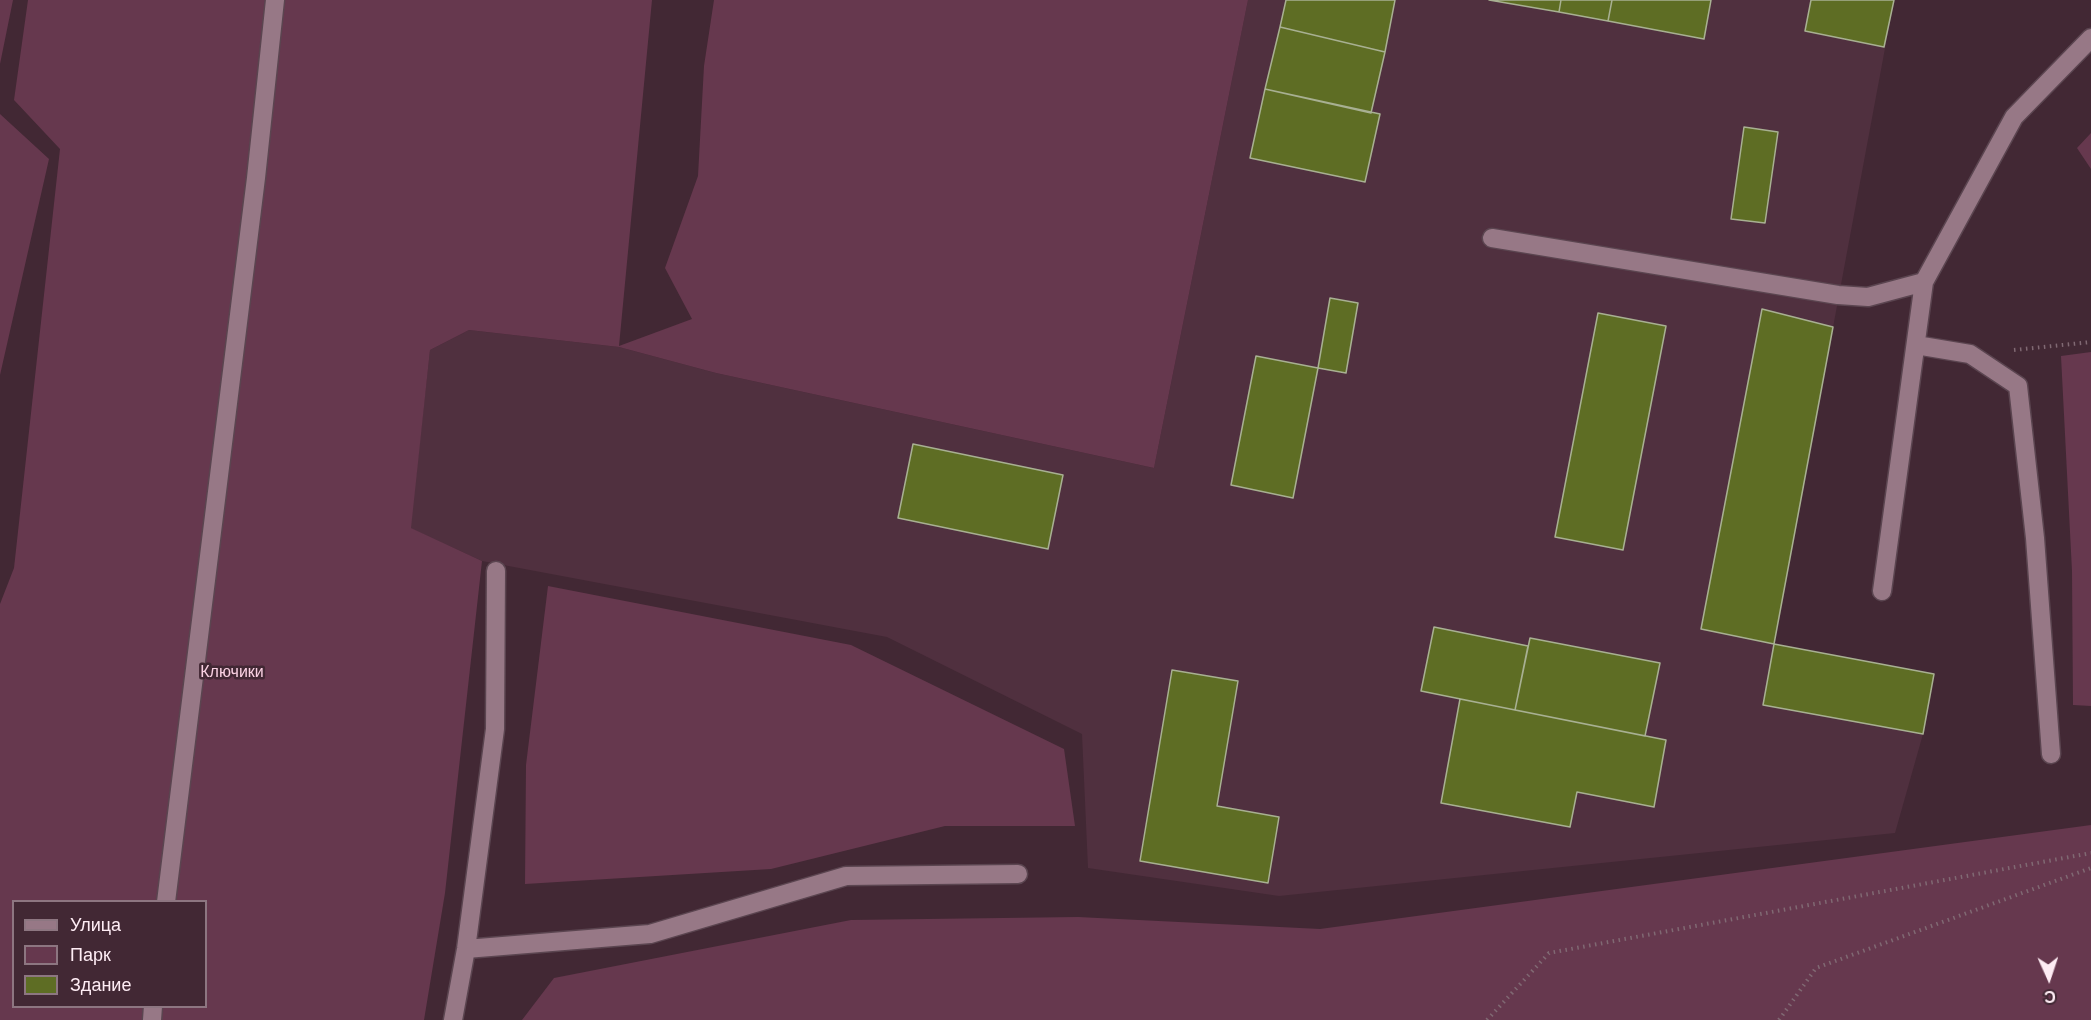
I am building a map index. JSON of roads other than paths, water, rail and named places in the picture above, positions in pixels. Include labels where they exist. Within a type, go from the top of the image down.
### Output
[{"type":"lane","points":[[166,900],[254,190],[275,0]]},
{"type":"lane","points":[[1882,591],[1924,282],[2014,117],[2091,38]]},
{"type":"lane","points":[[1492,238],[1838,295],[1868,297],[1924,282]]},
{"type":"lane","points":[[1916,345],[1970,354],[2018,386],[2036,538],[2051,754]]},
{"type":"lane","points":[[453,1020],[466,949],[495,729],[496,571]]},
{"type":"lane","points":[[466,949],[650,934],[846,876],[1018,874]]},
{"type":"park label","name":"Ключики","points":[[232,672]]}]
